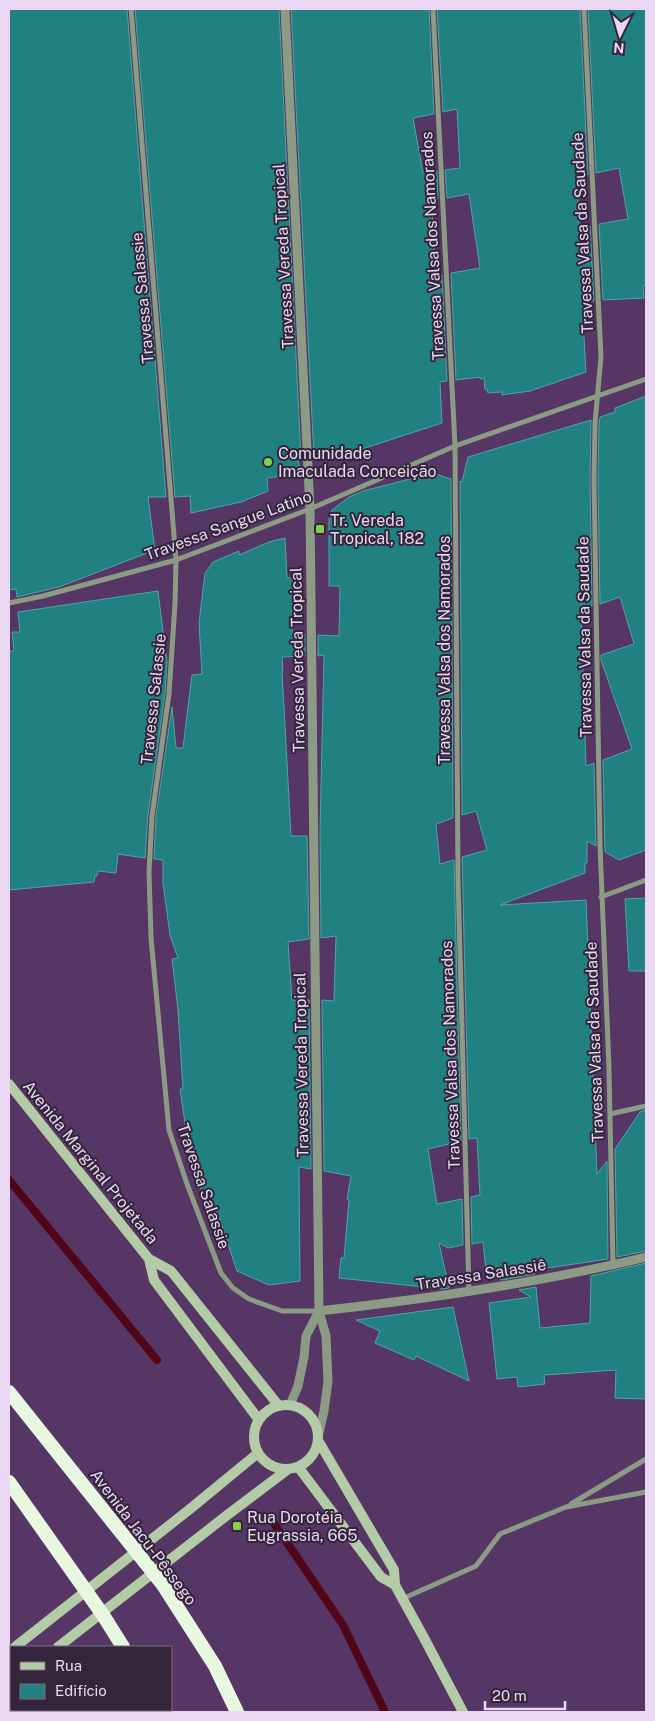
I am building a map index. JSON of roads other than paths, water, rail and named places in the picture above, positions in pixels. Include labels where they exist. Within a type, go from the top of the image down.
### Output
[{"type":"highway","name":"Avenida Jacu-Pêssego","points":[[9,1392],[163,1585],[215,1666],[237,1712]]},
{"type":"highway","points":[[9,1482],[122,1646]]},
{"type":"main road","name":"Avenida Marginal Projetada","points":[[9,1084],[149,1259],[170,1271],[284,1406]]},
{"type":"main road","name":"Avenida Marginal Projetada","points":[[149,1259],[154,1280],[259,1420]]},
{"type":"main road","points":[[319,1437],[312,1458],[299,1468],[287,1470],[266,1463],[258,1453],[254,1431],[265,1412],[284,1406],[298,1407],[311,1416],[316,1424],[319,1437],[394,1570],[395,1586],[462,1712]]},
{"type":"main road","points":[[16,1646],[258,1453]]},
{"type":"main road","points":[[299,1468],[381,1577],[395,1586]]},
{"type":"main road","points":[[59,1646],[287,1470]]},
{"type":"street","name":"Travessa Salassie","points":[[131,9],[176,560],[169,694],[152,816],[149,872],[151,938],[169,1130],[187,1184],[221,1273],[233,1288],[249,1299],[282,1311],[319,1311]]},
{"type":"street","name":"Travessa Vereda Tropical","points":[[285,9],[310,509],[319,1311],[326,1336],[328,1381],[319,1437]]},
{"type":"street","name":"Travessa Valsa dos Namorados","points":[[433,9],[455,446],[458,878],[470,1292]]},
{"type":"street","name":"Travessa Valsa da Saudade","points":[[584,9],[601,357],[599,396],[595,423],[594,478],[602,897],[610,1114],[613,1265]]},
{"type":"street","name":"Travessa Sangue Latino","points":[[9,603],[176,560],[310,509],[455,446],[646,379]]},
{"type":"street","points":[[602,897],[646,880]]},
{"type":"street","points":[[610,1114],[646,1106]]},
{"type":"street","name":"Travessa Salassiê","points":[[319,1311],[470,1292],[542,1280],[646,1257]]},
{"type":"street","name":"Travessa Vereda Tropical","points":[[284,1406],[298,1386],[306,1336],[319,1311]]},
{"type":"street","points":[[402,1599],[476,1566],[500,1534],[566,1507],[646,1459]]},
{"type":"street","points":[[566,1507],[646,1492]]},
{"type":"waterway","points":[[9,1180],[157,1360]]},
{"type":"waterway","points":[[275,1525],[343,1625],[385,1712]]},
{"type":"place","name":"Comunidade Imaculada Conceição","points":[[268,462]]},
{"type":"place","name":"Tr. Vereda Tropical, 182","points":[[320,529]]},
{"type":"place","name":"Rua Dorotéia Eugrassia, 665","points":[[237,1526]]}]
